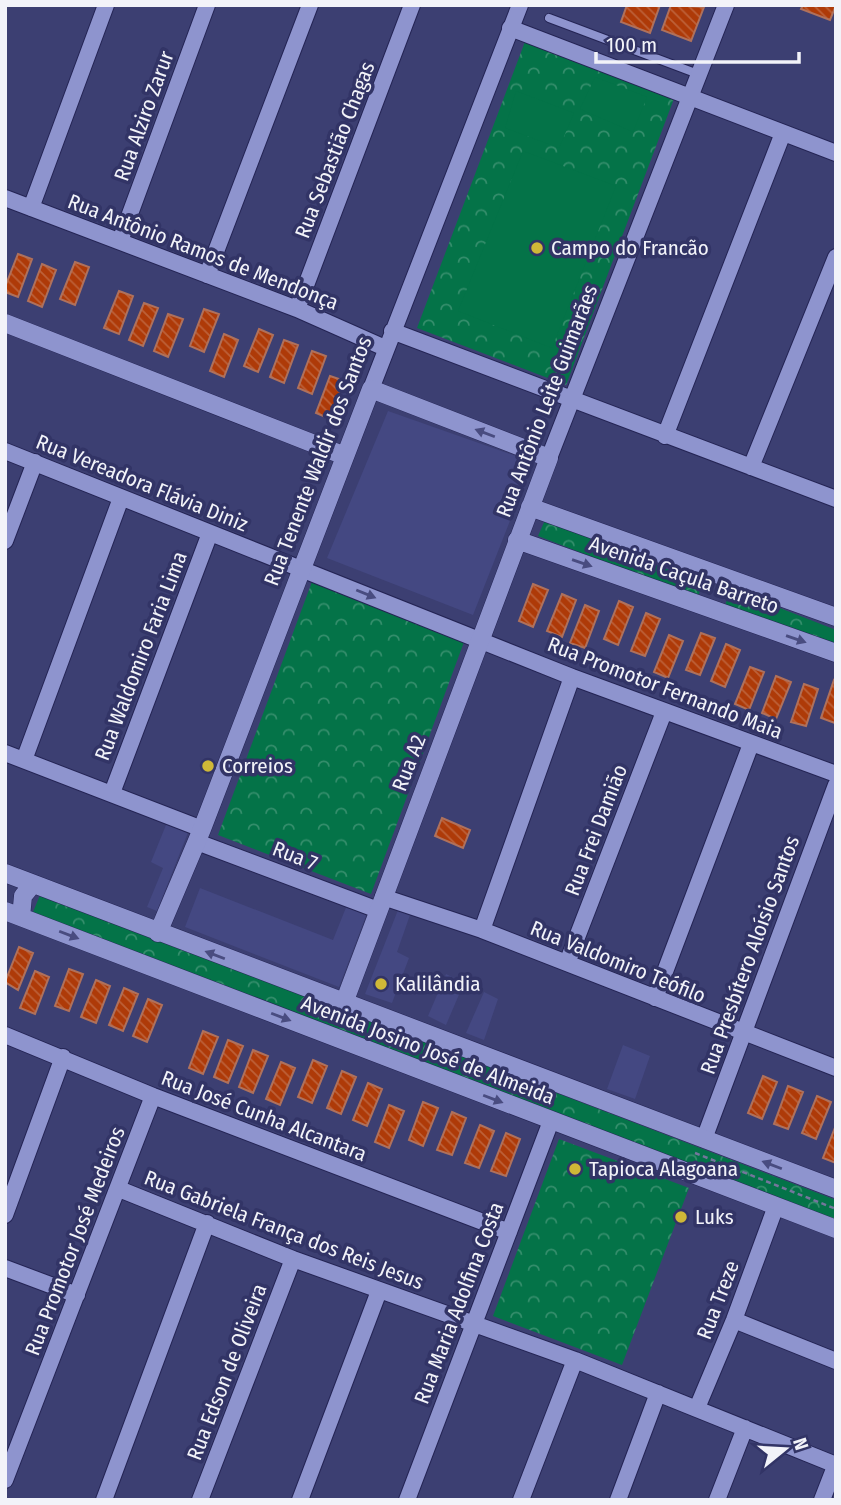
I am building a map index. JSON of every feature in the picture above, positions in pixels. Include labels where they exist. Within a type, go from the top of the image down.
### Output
[{"type":"street","points":[[31,208],[106,5]]},
{"type":"street","name":"Rua Alziro Zarur","points":[[120,242],[208,5]]},
{"type":"street","points":[[207,275],[310,5]]},
{"type":"street","name":"Rua Sebastião Chagas","points":[[298,309],[412,5]]},
{"type":"street","name":"Rua Antônio Leite Guimarães","points":[[517,540],[726,5]]},
{"type":"street","name":"Rua Tenente Waldir dos Santos","points":[[158,933],[303,568],[385,348],[510,28],[513,7]]},
{"type":"street","points":[[510,28],[836,153]]},
{"type":"street","points":[[665,436],[783,132]]},
{"type":"street","name":"Rua Antônio Ramos de Mendonça","points":[[5,198],[298,309],[385,348]]},
{"type":"street","points":[[751,467],[836,257]]},
{"type":"street","points":[[5,323],[345,456]]},
{"type":"street","points":[[392,331],[571,401],[836,499]]},
{"type":"street","points":[[371,389],[549,458]]},
{"type":"street","name":"Rua Vereadora Flávia Diniz","points":[[5,451],[481,640]]},
{"type":"street","points":[[5,541],[35,462]]},
{"type":"street","points":[[24,760],[121,498]]},
{"type":"street","name":"Avenida Caçula Barreto","points":[[530,507],[718,577],[836,617]]},
{"type":"street","name":"Rua Waldomiro Faria Lima","points":[[111,793],[210,533]]},
{"type":"street","name":"Avenida Caçula Barreto","points":[[517,540],[836,653]]},
{"type":"street","name":"Rua A2","points":[[344,1003],[517,540]]},
{"type":"street","points":[[706,607],[718,577]]},
{"type":"street","name":"Rua Promotor Fernando Maia","points":[[481,640],[664,712],[836,774]]},
{"type":"street","points":[[482,930],[572,677]]},
{"type":"street","name":"Rua Frei Damião","points":[[567,963],[664,712]]},
{"type":"street","points":[[655,998],[751,744]]},
{"type":"street","name":"Rua 7","points":[[5,753],[111,793],[199,835],[380,903]]},
{"type":"street","name":"Rua Presbítero Aloísio Santos","points":[[704,1139],[836,785]]},
{"type":"street","name":"Avenida Josino José de Almeida","points":[[5,873],[836,1189]]},
{"type":"street","points":[[13,914],[33,884]]},
{"type":"street","name":"Rua Valdomiro Teófilo","points":[[380,903],[482,930],[743,1035],[836,1068]]},
{"type":"street","name":"Avenida Josino José de Almeida","points":[[13,914],[836,1229]]},
{"type":"street","name":"Rua José Cunha Alcantara","points":[[5,1035],[153,1096],[509,1232]]},
{"type":"street","points":[[5,1214],[63,1057]]},
{"type":"street","name":"Rua Promotor José Medeiros","points":[[5,1480],[153,1096]]},
{"type":"street","name":"Rua Maria Adolfina Costa","points":[[407,1500],[551,1121]]},
{"type":"street","name":"Rua Gabriela França dos Reis Jesus","points":[[119,1189],[293,1259],[575,1360],[836,1465]]},
{"type":"street","name":"Rua Treze","points":[[697,1408],[734,1321],[776,1206]]},
{"type":"street","points":[[104,1500],[207,1223]]},
{"type":"street","name":"Rua Edson de Oliveira","points":[[200,1500],[293,1259]]},
{"type":"street","points":[[5,1268],[77,1295]]},
{"type":"street","points":[[300,1500],[379,1291]]},
{"type":"street","points":[[734,1321],[836,1361]]},
{"type":"street","points":[[521,1500],[575,1360]]},
{"type":"street","points":[[618,1500],[658,1392]]},
{"type":"street","points":[[717,1500],[745,1428]]},
{"type":"street","points":[[822,1500],[836,1465]]},
{"type":"lane","points":[[549,18],[698,74]]},
{"type":"path","points":[[605,571],[617,539]]},
{"type":"shaded area","points":[[388,411],[533,462],[473,615],[327,558]]},
{"type":"shaded area","points":[[168,820],[189,830],[157,911],[147,907],[163,868],[151,862]]},
{"type":"shaded area","points":[[200,888],[333,940],[347,905],[367,913],[339,987],[185,927]]},
{"type":"shaded area","points":[[398,910],[410,915],[397,952],[409,958],[392,1003],[365,994]]},
{"type":"shaded area","points":[[446,974],[464,983],[446,1025],[428,1016]]},
{"type":"shaded area","points":[[484,992],[498,999],[484,1040],[466,1033]]},
{"type":"shaded area","points":[[623,1045],[650,1056],[635,1099],[607,1089]]},
{"type":"green space","points":[[526,39],[675,96],[566,385],[417,328]]},
{"type":"green space","points":[[595,77],[647,97],[633,132],[580,109]]},
{"type":"green space","points":[[516,91],[574,113],[559,148],[505,128]]},
{"type":"green space","name":"Campo do Francão","points":[[523,151],[616,186],[552,348],[458,311]]},
{"type":"green space","points":[[545,520],[702,583],[698,598],[538,536]]},
{"type":"green space","points":[[313,579],[464,642],[371,894],[218,835]]},
{"type":"green space","points":[[731,589],[836,630],[836,645],[724,608]]},
{"type":"green space","points":[[40,895],[836,1200],[836,1224],[31,917]]},
{"type":"green space","points":[[559,1139],[689,1188],[622,1365],[493,1316]]},
{"type":"building","points":[[627,5],[660,5],[650,33],[621,22]]},
{"type":"building","points":[[671,5],[704,7],[691,41],[662,30]]},
{"type":"building","points":[[803,5],[836,5],[830,20],[801,9]]},
{"type":"building","points":[[18,254],[32,259],[18,297],[5,292],[5,287]]},
{"type":"building","points":[[75,262],[89,267],[75,305],[60,299]]},
{"type":"building","points":[[42,264],[56,270],[42,307],[28,301]]},
{"type":"building","points":[[119,291],[133,296],[119,334],[104,328]]},
{"type":"building","points":[[144,303],[158,308],[143,346],[129,340]]},
{"type":"building","points":[[204,309],[219,314],[204,352],[190,346]]},
{"type":"building","points":[[168,314],[183,319],[168,357],[154,351]]},
{"type":"building","points":[[259,329],[273,335],[258,372],[244,366]]},
{"type":"building","points":[[224,334],[238,340],[224,377],[210,371]]},
{"type":"building","points":[[284,340],[298,345],[284,383],[270,377]]},
{"type":"building","points":[[312,351],[326,356],[312,394],[298,388]]},
{"type":"building","points":[[330,376],[345,381],[330,419],[316,413]]},
{"type":"building","points":[[533,584],[548,590],[533,627],[519,621]]},
{"type":"building","points":[[562,594],[576,600],[562,637],[547,631]]},
{"type":"building","points":[[619,601],[633,607],[618,645],[604,639]]},
{"type":"building","points":[[585,605],[599,611],[585,648],[570,643]]},
{"type":"building","points":[[646,613],[660,619],[645,656],[631,651]]},
{"type":"building","points":[[701,633],[715,638],[700,675],[686,670]]},
{"type":"building","points":[[669,635],[683,641],[668,678],[654,672]]},
{"type":"building","points":[[726,644],[740,650],[725,687],[711,681]]},
{"type":"building","points":[[750,667],[764,672],[749,710],[735,704]]},
{"type":"building","points":[[776,676],[791,682],[776,719],[762,713]]},
{"type":"building","points":[[834,680],[836,681],[835,723],[821,718]]},
{"type":"building","points":[[804,684],[818,689],[806,726],[791,722]]},
{"type":"building","points":[[442,818],[470,830],[463,848],[435,836]]},
{"type":"building","points":[[19,947],[33,953],[18,990],[5,982]]},
{"type":"building","points":[[69,969],[83,974],[69,1011],[55,1006]]},
{"type":"building","points":[[35,971],[49,977],[35,1014],[20,1008]]},
{"type":"building","points":[[96,980],[110,986],[96,1023],[81,1017]]},
{"type":"building","points":[[124,988],[138,994],[123,1031],[109,1025]]},
{"type":"building","points":[[148,999],[162,1005],[147,1042],[133,1036]]},
{"type":"building","points":[[203,1031],[218,1037],[203,1074],[189,1068]]},
{"type":"building","points":[[228,1040],[243,1046],[228,1083],[214,1077]]},
{"type":"building","points":[[253,1050],[268,1056],[253,1093],[239,1087]]},
{"type":"building","points":[[313,1060],[327,1066],[312,1103],[298,1097]]},
{"type":"building","points":[[281,1062],[295,1068],[280,1105],[266,1099]]},
{"type":"building","points":[[342,1071],[356,1077],[341,1114],[327,1108]]},
{"type":"building","points":[[763,1076],[777,1082],[762,1119],[748,1113]]},
{"type":"building","points":[[368,1083],[382,1089],[367,1126],[353,1120]]},
{"type":"building","points":[[788,1086],[803,1092],[788,1129],[774,1124]]},
{"type":"building","points":[[817,1096],[831,1102],[816,1139],[802,1133]]},
{"type":"building","points":[[423,1102],[438,1108],[423,1146],[409,1140]]},
{"type":"building","points":[[389,1105],[404,1111],[389,1148],[375,1142]]},
{"type":"building","points":[[452,1112],[466,1118],[452,1155],[437,1150]]},
{"type":"building","points":[[480,1125],[494,1131],[479,1168],[465,1163]]},
{"type":"building","points":[[836,1125],[836,1163],[823,1158]]},
{"type":"building","points":[[506,1133],[520,1139],[506,1176],[491,1171]]},
{"type":"place","name":"Campo do Francão","points":[[537,248]]},
{"type":"place","name":"Correios","points":[[208,766]]},
{"type":"place","name":"Kalilândia","points":[[381,984]]},
{"type":"place","name":"Tapioca Alagoana","points":[[575,1169]]},
{"type":"place","name":"Luks","points":[[681,1217]]}]
